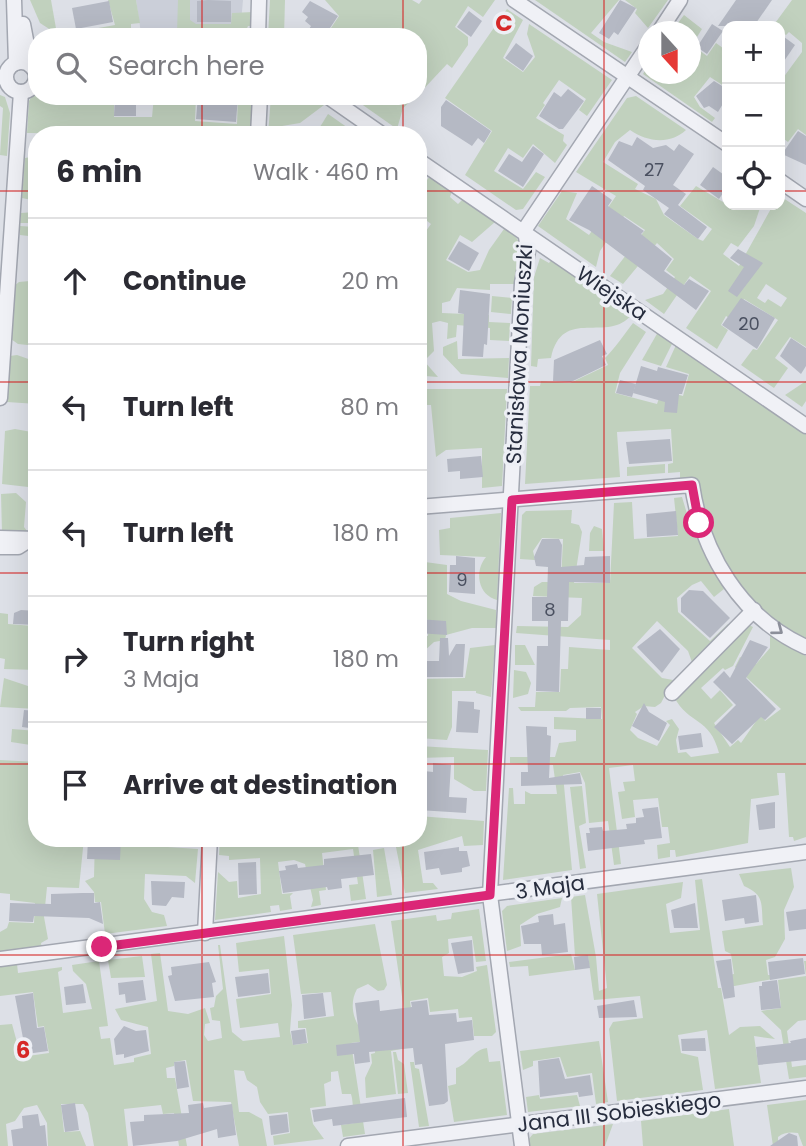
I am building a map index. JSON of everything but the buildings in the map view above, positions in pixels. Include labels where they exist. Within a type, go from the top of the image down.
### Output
[{"type":"street","points":[[14,0],[20,20],[13,91],[21,92],[28,87]]},
{"type":"street","points":[[258,28],[259,0]]},
{"type":"street","points":[[514,0],[722,141]]},
{"type":"street","points":[[666,21],[680,0]]},
{"type":"street","points":[[20,20],[28,29]]},
{"type":"street","points":[[525,233],[528,221],[638,62]]},
{"type":"street","points":[[0,398],[21,92]]},
{"type":"street","points":[[258,126],[260,105]]},
{"type":"street","points":[[340,105],[370,126]]},
{"type":"street","name":"Wiejska","points":[[427,166],[806,426]]},
{"type":"street","points":[[785,184],[806,199]]},
{"type":"street","name":"Stanisława Moniuszki","points":[[522,1146],[490,895],[523,283],[528,251],[525,233]]},
{"type":"street","points":[[427,506],[692,485],[699,523],[713,557],[725,577],[754,610],[783,635],[806,647]]},
{"type":"street","points":[[0,538],[22,536],[28,538]]},
{"type":"street","points":[[0,547],[18,547],[28,542]]},
{"type":"street","points":[[672,693],[754,610]]},
{"type":"street","points":[[205,933],[210,847]]},
{"type":"street","name":"3 Maja","points":[[1,960],[806,852]]},
{"type":"street","name":"Jana III Sobieskiego","points":[[348,1146],[806,1088]]},
{"type":"shaded area","points":[[136,0],[243,0],[241,28],[140,28]]},
{"type":"green space","points":[[30,0],[51,0],[56,28],[48,28],[40,23]]},
{"type":"green space","points":[[108,0],[136,0],[140,23],[131,24],[131,28],[98,28],[115,25]]},
{"type":"green space","points":[[178,0],[190,0],[190,20],[196,24],[231,24],[232,13],[253,12],[253,26],[247,28],[177,28]]},
{"type":"green space","points":[[270,0],[285,0],[284,28],[268,28]]},
{"type":"green space","points":[[325,0],[412,0],[419,4],[422,0],[495,0],[483,17],[468,6],[455,27],[468,37],[468,45],[452,68],[447,64],[427,85],[427,28],[331,28],[339,16]]},
{"type":"green space","points":[[535,0],[619,0],[591,33],[604,42],[632,52],[625,62]]},
{"type":"green space","points":[[625,0],[668,0],[653,21],[642,21],[635,13],[637,9]]},
{"type":"green space","points":[[792,0],[806,0],[806,135],[798,129],[788,142],[785,140],[785,75],[802,52],[802,43],[789,32],[785,34],[785,21],[777,21]]},
{"type":"green space","points":[[507,9],[523,20],[503,58],[523,72],[535,57],[527,34],[529,24],[612,80],[587,116],[579,110],[586,99],[559,80],[543,103],[545,105],[536,118],[564,135],[563,141],[567,145],[555,163],[533,144],[523,158],[508,148],[494,171],[523,189],[536,172],[545,177],[523,209],[516,210],[465,175],[492,131],[445,98]]},
{"type":"green space","points":[[684,15],[692,21],[680,21]]},
{"type":"green space","points":[[716,43],[722,47],[722,85],[710,77],[694,97],[700,107],[715,118],[712,122],[657,84],[701,84],[701,52],[707,56]]},
{"type":"green space","points":[[0,95],[5,97],[10,113],[7,156],[0,155],[3,108],[0,106]]},
{"type":"green space","points":[[636,96],[686,130],[673,138],[658,140],[630,130],[615,142],[603,162],[638,184],[635,189],[656,199],[664,215],[698,239],[703,241],[712,229],[680,206],[696,186],[722,201],[722,210],[759,210],[754,226],[738,247],[731,243],[723,254],[739,266],[770,210],[785,210],[785,199],[806,213],[806,347],[790,337],[775,358],[788,368],[774,388],[741,365],[753,349],[757,350],[778,320],[744,299],[731,319],[726,316],[721,325],[728,330],[717,349],[686,328],[711,291],[690,276],[664,314],[645,300],[663,294],[675,277],[666,270],[674,259],[657,243],[623,284],[610,276],[645,230],[624,216],[600,251],[596,267],[538,226],[562,191],[577,193],[566,219],[589,235],[616,196],[576,172],[627,98]],"holes":[[[766,284],[787,298],[781,307],[768,299],[765,303],[757,298]]]},
{"type":"green space","points":[[29,105],[114,105],[114,117],[152,117],[153,105],[196,105],[195,121],[237,124],[238,105],[253,105],[252,126],[28,126],[27,133]]},
{"type":"green space","points":[[270,105],[324,105],[300,123],[269,126]]},
{"type":"green space","points":[[363,105],[406,105],[398,126],[393,126]]},
{"type":"green space","points":[[328,114],[345,126],[321,126]]},
{"type":"green space","points":[[25,158],[28,158],[28,199],[22,198]]},
{"type":"green space","points":[[430,176],[452,191],[450,197],[458,204],[463,199],[495,222],[472,242],[460,235],[446,260],[468,272],[480,270],[489,250],[504,229],[517,238],[520,260],[516,284],[490,284],[490,290],[457,288],[450,301],[442,303],[442,313],[489,315],[489,322],[510,323],[509,341],[490,340],[490,328],[457,325],[456,337],[447,339],[448,323],[440,321],[432,323],[434,351],[427,358],[427,230],[431,224],[427,221],[427,180]]},
{"type":"green space","points":[[28,212],[28,223],[20,223],[21,213]]},
{"type":"green space","points":[[20,226],[28,227],[28,236],[20,235]]},
{"type":"green space","points":[[540,258],[549,263],[552,259],[632,314],[622,323],[575,329],[565,333],[557,342],[551,358],[538,359],[537,367],[531,366],[534,277]]},
{"type":"green space","points":[[28,281],[28,345],[18,344],[11,339],[14,286],[19,282]]},
{"type":"green space","points":[[492,296],[512,298],[511,314],[491,312]]},
{"type":"green space","points":[[633,323],[646,332],[620,373],[615,393],[657,404],[662,390],[683,396],[689,374],[666,367],[676,345],[806,433],[806,641],[765,611],[732,573],[709,528],[701,504],[697,478],[680,479],[680,472],[668,473],[668,464],[673,463],[671,429],[617,432],[620,477],[525,484],[530,386],[540,386],[541,381],[570,383],[608,365],[605,358]]},
{"type":"green space","points":[[658,332],[673,342],[661,366],[642,360]]},
{"type":"green space","points":[[457,341],[458,359],[509,358],[508,378],[461,374],[443,355],[443,347]]},
{"type":"green space","points":[[10,356],[28,359],[28,403],[7,402]]},
{"type":"green space","points":[[427,364],[438,377],[427,376]]},
{"type":"green space","points":[[806,381],[806,401],[802,407],[785,395]]},
{"type":"green space","points":[[427,389],[507,389],[502,486],[482,488],[482,448],[446,450],[436,457],[431,405],[427,405]]},
{"type":"green space","points":[[15,429],[28,431],[28,487],[2,484],[5,431]]},
{"type":"green space","points":[[665,464],[665,473],[627,476],[627,467]]},
{"type":"green space","points":[[16,493],[26,502],[24,527],[27,531],[2,533],[1,494]]},
{"type":"green space","points":[[682,497],[691,527],[724,589],[714,597],[701,581],[692,585],[677,598],[678,612],[710,641],[728,624],[731,626],[693,665],[688,651],[657,621],[632,648],[662,678],[673,680],[661,703],[655,707],[644,706],[635,712],[637,714],[630,730],[638,738],[657,746],[670,725],[666,721],[672,719],[679,729],[676,740],[678,753],[686,752],[691,757],[719,753],[710,733],[680,706],[674,697],[747,624],[753,627],[733,666],[725,670],[723,668],[701,688],[711,699],[720,690],[733,705],[714,723],[730,747],[738,740],[741,743],[761,714],[765,721],[781,709],[735,667],[740,657],[756,664],[770,648],[770,633],[806,656],[806,837],[794,841],[793,837],[789,837],[785,773],[777,773],[779,795],[751,799],[748,843],[676,857],[675,850],[670,850],[670,857],[658,859],[657,845],[670,843],[668,827],[662,827],[658,798],[633,800],[635,817],[622,819],[618,792],[625,791],[623,782],[635,781],[633,765],[609,768],[621,864],[614,865],[608,821],[589,823],[585,783],[580,772],[563,775],[572,870],[503,880],[509,788],[513,788],[514,804],[525,804],[525,791],[531,794],[557,794],[553,765],[510,763],[510,757],[555,757],[559,743],[576,741],[576,730],[554,729],[554,717],[602,719],[601,707],[570,708],[566,711],[521,711],[518,707],[535,707],[536,692],[560,692],[561,669],[568,669],[569,647],[610,650],[610,640],[516,633],[517,626],[568,627],[581,615],[582,598],[533,596],[534,587],[542,582],[561,582],[563,539],[542,538],[533,551],[535,560],[520,559],[522,515],[526,511],[572,510],[571,523],[579,525],[582,532],[574,583],[610,583],[614,503],[632,502],[634,539],[678,536],[674,498]]},
{"type":"green space","points":[[501,513],[497,600],[486,593],[480,582],[480,569],[486,557],[440,555],[439,530],[450,528],[450,518]]},
{"type":"green space","points":[[594,526],[602,529],[604,551],[589,551],[590,533]]},
{"type":"green space","points":[[427,562],[447,565],[447,594],[461,601],[496,610],[496,628],[472,628],[446,635],[445,640],[434,642],[427,648]]},
{"type":"green space","points":[[0,613],[8,614],[8,624],[28,626],[28,670],[4,669],[5,659],[0,658]]},
{"type":"green space","points":[[495,645],[491,697],[476,691],[452,691],[452,727],[447,740],[427,739],[427,679],[465,678],[470,648]]},
{"type":"green space","points":[[515,645],[525,645],[535,665],[515,665]]},
{"type":"green space","points":[[514,670],[526,672],[531,683],[528,694],[513,698]]},
{"type":"green space","points":[[4,678],[28,686],[28,709],[0,707]]},
{"type":"green space","points":[[12,729],[28,730],[28,745],[11,742]]},
{"type":"green space","points":[[427,747],[488,750],[486,791],[474,791],[454,779],[454,757],[427,758]]},
{"type":"green space","points":[[0,760],[28,762],[28,847],[83,847],[79,888],[47,887],[44,917],[48,939],[41,943],[42,949],[0,953],[0,932],[7,928],[9,922],[34,923],[35,903],[10,900],[10,894],[0,893]]},
{"type":"green space","points":[[582,786],[586,823],[579,826],[586,868],[580,869],[570,787]]},
{"type":"green space","points":[[427,817],[484,821],[483,845],[464,846],[462,836],[418,850],[423,883],[433,883],[438,889],[405,893],[396,847],[427,847]]},
{"type":"green space","points":[[95,847],[198,849],[195,883],[186,876],[145,874],[144,899],[152,912],[164,915],[167,926],[105,934],[101,902],[95,902],[94,892],[85,881],[94,877]]},
{"type":"green space","points":[[219,847],[358,847],[366,899],[351,901],[349,885],[358,884],[353,849],[322,853],[326,890],[319,891],[321,905],[311,907],[313,900],[305,864],[294,860],[278,862],[282,894],[293,893],[290,896],[292,909],[280,911],[279,905],[270,906],[271,912],[215,920],[218,872],[229,882],[237,881],[238,898],[261,894],[260,858],[229,860],[229,856],[219,855]]},
{"type":"green space","points":[[384,848],[392,895],[377,897],[373,850]]},
{"type":"green space","points":[[791,868],[794,887],[784,910],[785,939],[775,957],[766,960],[768,975],[777,975],[778,978],[729,987],[728,975],[734,974],[731,954],[725,951],[722,931],[763,925],[759,897],[744,886],[739,874]]},
{"type":"green space","points":[[702,879],[718,988],[721,988],[729,1035],[740,1027],[760,1026],[775,1039],[754,1036],[761,1083],[715,1089],[707,1030],[678,1035],[681,1053],[698,1057],[703,1090],[617,1101],[609,1029],[613,1022],[643,1018],[640,996],[594,1000],[588,956],[575,956],[571,897],[585,895],[599,991],[607,988],[597,894],[683,882],[681,898],[666,904],[670,933],[700,930],[695,880]]},
{"type":"green space","points":[[562,898],[560,907],[537,914],[520,925],[521,946],[507,951],[502,911],[507,906]]},
{"type":"green space","points":[[479,909],[486,961],[476,962],[472,936],[448,939],[449,953],[442,957],[444,976],[462,977],[477,971],[476,967],[487,965],[496,1032],[492,1036],[474,1036],[472,1017],[459,1018],[458,1009],[430,1012],[428,998],[410,1001],[416,1046],[391,1051],[396,1094],[366,1098],[365,1078],[372,1063],[371,1054],[375,1053],[374,1040],[351,1043],[365,1134],[343,1137],[341,1125],[355,1123],[351,1094],[342,1094],[338,1071],[331,1072],[331,1081],[324,1084],[326,1106],[310,1108],[313,1124],[324,1139],[274,1145],[273,1136],[290,1133],[288,1112],[268,1114],[260,1102],[257,1087],[247,1080],[244,1071],[234,1070],[239,1112],[249,1112],[262,1119],[267,1146],[239,1146],[231,1102],[193,1101],[186,1060],[174,1062],[174,1066],[166,1068],[167,1078],[175,1078],[187,1146],[179,1146],[174,1113],[163,1114],[161,1105],[124,1109],[128,1146],[94,1146],[88,1113],[83,1104],[61,1104],[64,1132],[80,1131],[86,1146],[48,1146],[47,1123],[37,1105],[24,1108],[15,1121],[6,1124],[8,1146],[0,1146],[0,1025],[12,1024],[21,1057],[49,1053],[44,1026],[38,1027],[33,992],[0,996],[0,967],[17,964],[18,973],[62,967],[58,972],[63,1013],[92,1009],[86,984],[73,971],[72,965],[99,961],[108,1026],[99,1027],[101,1039],[110,1038],[114,1065],[134,1062],[134,1058],[151,1054],[148,1027],[121,1020],[115,1009],[157,1001],[151,954],[160,953],[168,1011],[188,1014],[205,1008],[210,1023],[205,1024],[204,1035],[208,1041],[222,1038],[220,1021],[212,1020],[210,1008],[214,1007],[216,996],[223,989],[220,945],[232,1032],[243,1041],[280,1037],[278,1023],[240,1028],[236,999],[271,994],[269,969],[239,972],[236,943],[284,936],[292,1005],[290,1031],[293,1045],[308,1043],[306,1028],[298,1028],[298,1021],[334,1016],[331,992],[301,994],[293,935],[375,924],[387,985],[384,990],[378,991],[368,984],[357,989],[353,1004],[355,1019],[360,1028],[406,1024],[391,921],[436,915],[437,921],[451,919],[452,913]]},
{"type":"green space","points":[[571,954],[575,970],[529,976],[528,966],[510,967],[509,962]]},
{"type":"green space","points":[[142,956],[145,977],[111,978],[108,960]]},
{"type":"green space","points":[[806,976],[806,1020],[798,1021],[787,1031],[792,1067],[806,1065],[806,1077],[789,1079],[781,1030],[761,1011],[781,1008],[778,980]]},
{"type":"green space","points":[[599,1041],[608,1102],[596,1104],[592,1073],[567,1077],[560,1057],[533,1061],[533,1066],[523,1070],[520,1051]]},
{"type":"green space","points":[[487,1048],[489,1062],[500,1061],[507,1115],[454,1122],[448,1086],[456,1084],[456,1068],[478,1051]]},
{"type":"green space","points":[[393,1052],[396,1052],[398,1060],[404,1064],[408,1093],[398,1094]]},
{"type":"green space","points":[[410,1062],[414,1062],[415,1068],[419,1069],[429,1126],[419,1127]]},
{"type":"green space","points":[[539,1095],[540,1099],[577,1095],[580,1106],[528,1112],[526,1097]]},
{"type":"green space","points":[[806,1100],[806,1146],[803,1146],[798,1133],[785,1133],[778,1137],[778,1146],[773,1146],[767,1105]]},
{"type":"green space","points":[[729,1109],[734,1146],[643,1146],[641,1121]]},
{"type":"green space","points":[[613,1124],[605,1146],[528,1146],[528,1140],[533,1134]]},
{"type":"route","points":[[102,947],[490,895],[512,500],[692,485],[699,523]]}]
